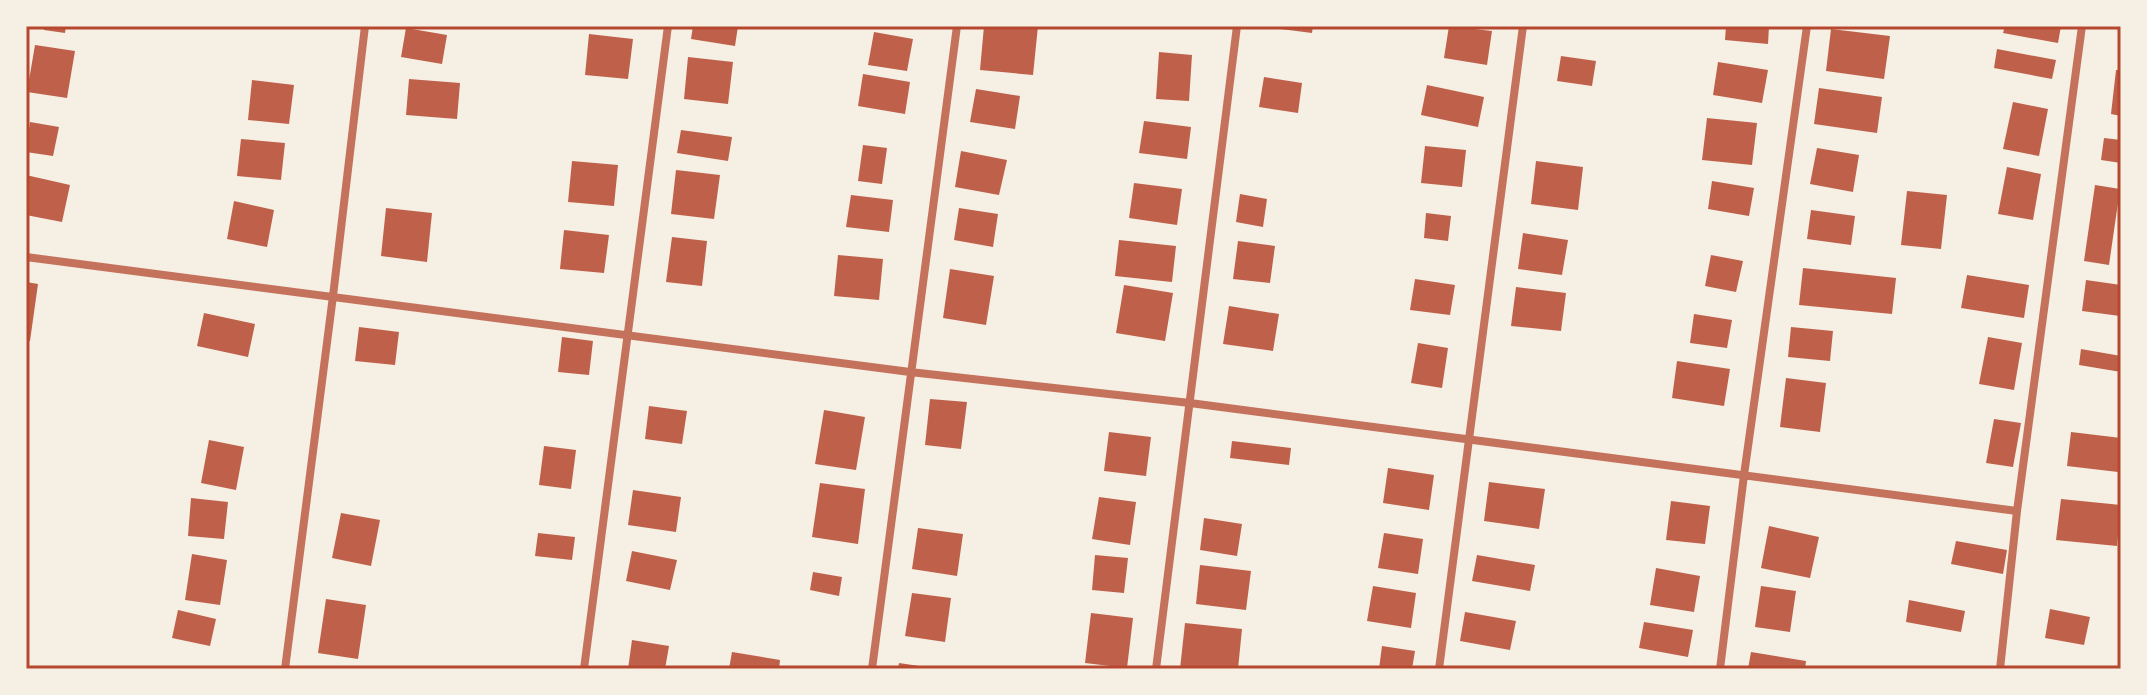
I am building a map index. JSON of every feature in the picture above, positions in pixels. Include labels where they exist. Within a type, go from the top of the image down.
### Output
[{"type":"street","points":[[285,669],[365,26]]},
{"type":"street","points":[[584,669],[668,26]]},
{"type":"street","points":[[872,669],[957,26]]},
{"type":"street","points":[[1156,669],[1237,26]]},
{"type":"street","points":[[1439,669],[1523,26]]},
{"type":"street","points":[[1720,669],[1807,26]]},
{"type":"street","points":[[2000,669],[2017,511],[2082,26]]},
{"type":"street","points":[[26,257],[910,372],[1190,403],[2017,511]]},
{"type":"building","points":[[44,26],[66,26],[65,33],[44,30]]},
{"type":"building","points":[[693,26],[738,26],[735,46],[691,39]]},
{"type":"building","points":[[984,26],[1038,26],[1033,75],[980,70]]},
{"type":"building","points":[[1273,26],[1313,26],[1312,33]]},
{"type":"building","points":[[1449,26],[1492,31],[1487,65],[1444,58]]},
{"type":"building","points":[[1726,26],[1769,26],[1768,44],[1725,40]]},
{"type":"building","points":[[2005,26],[2061,26],[2058,43],[2003,33]]},
{"type":"building","points":[[406,28],[447,35],[442,64],[401,57]]},
{"type":"building","points":[[1831,29],[1890,36],[1884,79],[1826,71]]},
{"type":"building","points":[[874,32],[913,39],[907,71],[868,65]]},
{"type":"building","points":[[589,34],[633,39],[628,79],[585,75]]},
{"type":"building","points":[[35,45],[75,51],[67,98],[27,92]]},
{"type":"building","points":[[1997,49],[2056,60],[2052,79],[1994,68]]},
{"type":"building","points":[[1159,52],[1192,55],[1189,101],[1156,99]]},
{"type":"building","points":[[1561,56],[1596,61],[1592,86],[1557,81]]},
{"type":"building","points":[[688,57],[733,62],[728,104],[684,99]]},
{"type":"building","points":[[1718,62],[1768,70],[1762,103],[1713,95]]},
{"type":"building","points":[[2116,70],[2121,70],[2121,116],[2111,114]]},
{"type":"building","points":[[863,74],[910,82],[905,114],[858,106]]},
{"type":"building","points":[[1264,77],[1302,83],[1298,113],[1259,107]]},
{"type":"building","points":[[409,79],[460,83],[457,119],[406,115]]},
{"type":"building","points":[[252,80],[294,85],[289,124],[248,120]]},
{"type":"building","points":[[1427,85],[1484,97],[1478,127],[1421,115]]},
{"type":"building","points":[[1819,88],[1882,97],[1877,133],[1814,124]]},
{"type":"building","points":[[976,89],[1020,96],[1015,129],[970,122]]},
{"type":"building","points":[[2013,102],[2048,109],[2039,156],[2003,149]]},
{"type":"building","points":[[1707,118],[1757,123],[1752,165],[1702,160]]},
{"type":"building","points":[[1144,121],[1191,127],[1187,159],[1139,153]]},
{"type":"building","points":[[30,122],[59,127],[53,156],[26,152]]},
{"type":"building","points":[[681,130],[732,137],[728,161],[677,153]]},
{"type":"building","points":[[2104,138],[2121,140],[2121,163],[2101,160]]},
{"type":"building","points":[[241,139],[285,143],[281,180],[237,176]]},
{"type":"building","points":[[863,145],[887,148],[882,184],[858,181]]},
{"type":"building","points":[[1425,146],[1466,150],[1462,187],[1421,183]]},
{"type":"building","points":[[1817,148],[1859,155],[1853,192],[1810,184]]},
{"type":"building","points":[[961,151],[1007,160],[999,195],[955,187]]},
{"type":"building","points":[[572,161],[618,165],[614,206],[568,202]]},
{"type":"building","points":[[1536,161],[1583,167],[1578,210],[1531,204]]},
{"type":"building","points":[[2007,167],[2041,174],[2033,220],[1998,214]]},
{"type":"building","points":[[676,170],[720,175],[714,219],[671,214]]},
{"type":"building","points":[[26,175],[70,185],[62,222],[26,215]]},
{"type":"building","points":[[1712,181],[1754,188],[1749,216],[1708,209]]},
{"type":"building","points":[[1134,183],[1182,189],[1177,225],[1129,218]]},
{"type":"building","points":[[2095,185],[2120,189],[2109,265],[2084,261]]},
{"type":"building","points":[[1907,191],[1947,195],[1941,249],[1901,245]]},
{"type":"building","points":[[1240,194],[1267,199],[1263,227],[1236,222]]},
{"type":"building","points":[[851,195],[893,200],[889,232],[846,227]]},
{"type":"building","points":[[234,201],[274,210],[267,247],[227,239]]},
{"type":"building","points":[[386,208],[432,213],[427,262],[381,256]]},
{"type":"building","points":[[959,208],[998,214],[993,247],[954,240]]},
{"type":"building","points":[[1811,210],[1855,216],[1851,245],[1807,239]]},
{"type":"building","points":[[1426,213],[1451,216],[1448,241],[1424,238]]},
{"type":"building","points":[[564,230],[609,235],[604,273],[560,269]]},
{"type":"building","points":[[1523,233],[1568,240],[1562,275],[1518,269]]},
{"type":"building","points":[[672,237],[707,241],[702,286],[666,282]]},
{"type":"building","points":[[1119,240],[1176,246],[1172,282],[1115,276]]},
{"type":"building","points":[[1238,241],[1275,246],[1270,283],[1233,279]]},
{"type":"building","points":[[838,255],[883,259],[879,300],[834,296]]},
{"type":"building","points":[[1711,255],[1743,261],[1736,292],[1705,286]]},
{"type":"building","points":[[1803,268],[1896,278],[1892,314],[1799,305]]},
{"type":"building","points":[[950,269],[994,276],[986,325],[943,318]]},
{"type":"building","points":[[1967,275],[2029,285],[2024,318],[1961,308]]},
{"type":"building","points":[[1415,279],[1455,285],[1450,315],[1410,310]]},
{"type":"building","points":[[2086,280],[2121,285],[2120,316],[2082,311]]},
{"type":"building","points":[[26,282],[38,284],[30,341],[26,340]]},
{"type":"building","points":[[1124,285],[1173,293],[1165,341],[1116,333]]},
{"type":"building","points":[[1516,287],[1566,293],[1561,331],[1511,326]]},
{"type":"building","points":[[1229,306],[1279,314],[1273,351],[1223,344]]},
{"type":"building","points":[[204,313],[255,324],[248,357],[197,346]]},
{"type":"building","points":[[1694,314],[1732,320],[1727,348],[1690,343]]},
{"type":"building","points":[[359,327],[399,332],[395,365],[355,361]]},
{"type":"building","points":[[1791,327],[1833,331],[1830,361],[1788,357]]},
{"type":"building","points":[[562,337],[593,341],[589,375],[558,372]]},
{"type":"building","points":[[1988,337],[2022,343],[2014,390],[1979,384]]},
{"type":"building","points":[[1418,343],[1448,348],[1442,388],[1411,383]]},
{"type":"building","points":[[2081,349],[2121,356],[2121,372],[2079,365]]},
{"type":"building","points":[[1677,361],[1730,369],[1724,406],[1672,398]]},
{"type":"building","points":[[1786,378],[1826,383],[1820,432],[1780,427]]},
{"type":"building","points":[[930,399],[967,402],[961,449],[925,445]]},
{"type":"building","points":[[649,406],[687,411],[682,444],[645,439]]},
{"type":"building","points":[[824,410],[865,417],[856,470],[815,464]]},
{"type":"building","points":[[1994,419],[2021,423],[2013,467],[1986,463]]},
{"type":"building","points":[[1109,432],[1151,437],[1146,476],[1104,471]]},
{"type":"building","points":[[2071,432],[2121,438],[2118,472],[2067,466]]},
{"type":"building","points":[[209,440],[244,447],[236,490],[201,483]]},
{"type":"building","points":[[1232,441],[1291,448],[1289,465],[1230,458]]},
{"type":"building","points":[[544,446],[576,450],[571,489],[539,485]]},
{"type":"building","points":[[1388,468],[1434,475],[1429,510],[1383,503]]},
{"type":"building","points":[[1489,482],[1545,489],[1539,529],[1484,521]]},
{"type":"building","points":[[820,483],[865,489],[858,544],[812,537]]},
{"type":"building","points":[[633,490],[681,497],[676,532],[628,525]]},
{"type":"building","points":[[1099,497],[1136,502],[1130,545],[1092,539]]},
{"type":"building","points":[[191,498],[228,502],[224,539],[188,536]]},
{"type":"building","points":[[2061,499],[2121,505],[2117,546],[2056,540]]},
{"type":"building","points":[[1671,501],[1710,506],[1705,544],[1666,540]]},
{"type":"building","points":[[341,513],[380,520],[371,566],[332,558]]},
{"type":"building","points":[[1204,518],[1242,524],[1237,556],[1200,550]]},
{"type":"building","points":[[1769,526],[1819,537],[1810,578],[1761,568]]},
{"type":"building","points":[[918,528],[963,534],[957,576],[912,569]]},
{"type":"building","points":[[538,533],[575,537],[572,560],[535,556]]},
{"type":"building","points":[[1384,533],[1423,539],[1418,574],[1378,568]]},
{"type":"building","points":[[1956,541],[2007,550],[2003,574],[1951,564]]},
{"type":"building","points":[[632,551],[677,560],[670,590],[626,581]]},
{"type":"building","points":[[192,554],[227,560],[220,605],[185,600]]},
{"type":"building","points":[[1095,555],[1128,558],[1124,593],[1092,590]]},
{"type":"building","points":[[1477,555],[1535,565],[1530,591],[1472,581]]},
{"type":"building","points":[[1200,565],[1251,571],[1246,610],[1196,604]]},
{"type":"building","points":[[1656,568],[1700,576],[1694,612],[1650,605]]},
{"type":"building","points":[[813,572],[842,577],[839,596],[810,590]]},
{"type":"building","points":[[1373,586],[1416,593],[1411,628],[1367,621]]},
{"type":"building","points":[[1761,586],[1796,591],[1790,632],[1755,627]]},
{"type":"building","points":[[912,593],[951,598],[945,642],[905,636]]},
{"type":"building","points":[[326,599],[366,605],[358,659],[318,653]]},
{"type":"building","points":[[1909,600],[1965,611],[1961,632],[1906,622]]},
{"type":"building","points":[[2050,609],[2090,617],[2084,645],[2045,638]]},
{"type":"building","points":[[178,610],[216,619],[210,646],[172,638]]},
{"type":"building","points":[[1465,612],[1516,621],[1510,650],[1460,641]]},
{"type":"building","points":[[1091,613],[1133,618],[1127,668],[1085,663]]},
{"type":"building","points":[[1644,622],[1693,630],[1688,657],[1639,648]]},
{"type":"building","points":[[1185,623],[1242,629],[1238,669],[1180,669]]},
{"type":"building","points":[[632,640],[669,646],[665,669],[628,669]]},
{"type":"building","points":[[1382,646],[1415,651],[1412,669],[1379,669]]},
{"type":"building","points":[[732,652],[780,660],[779,669],[729,669]]},
{"type":"building","points":[[1751,652],[1806,661],[1805,669],[1748,669]]},
{"type":"building","points":[[899,663],[926,667],[926,669],[898,669]]}]
